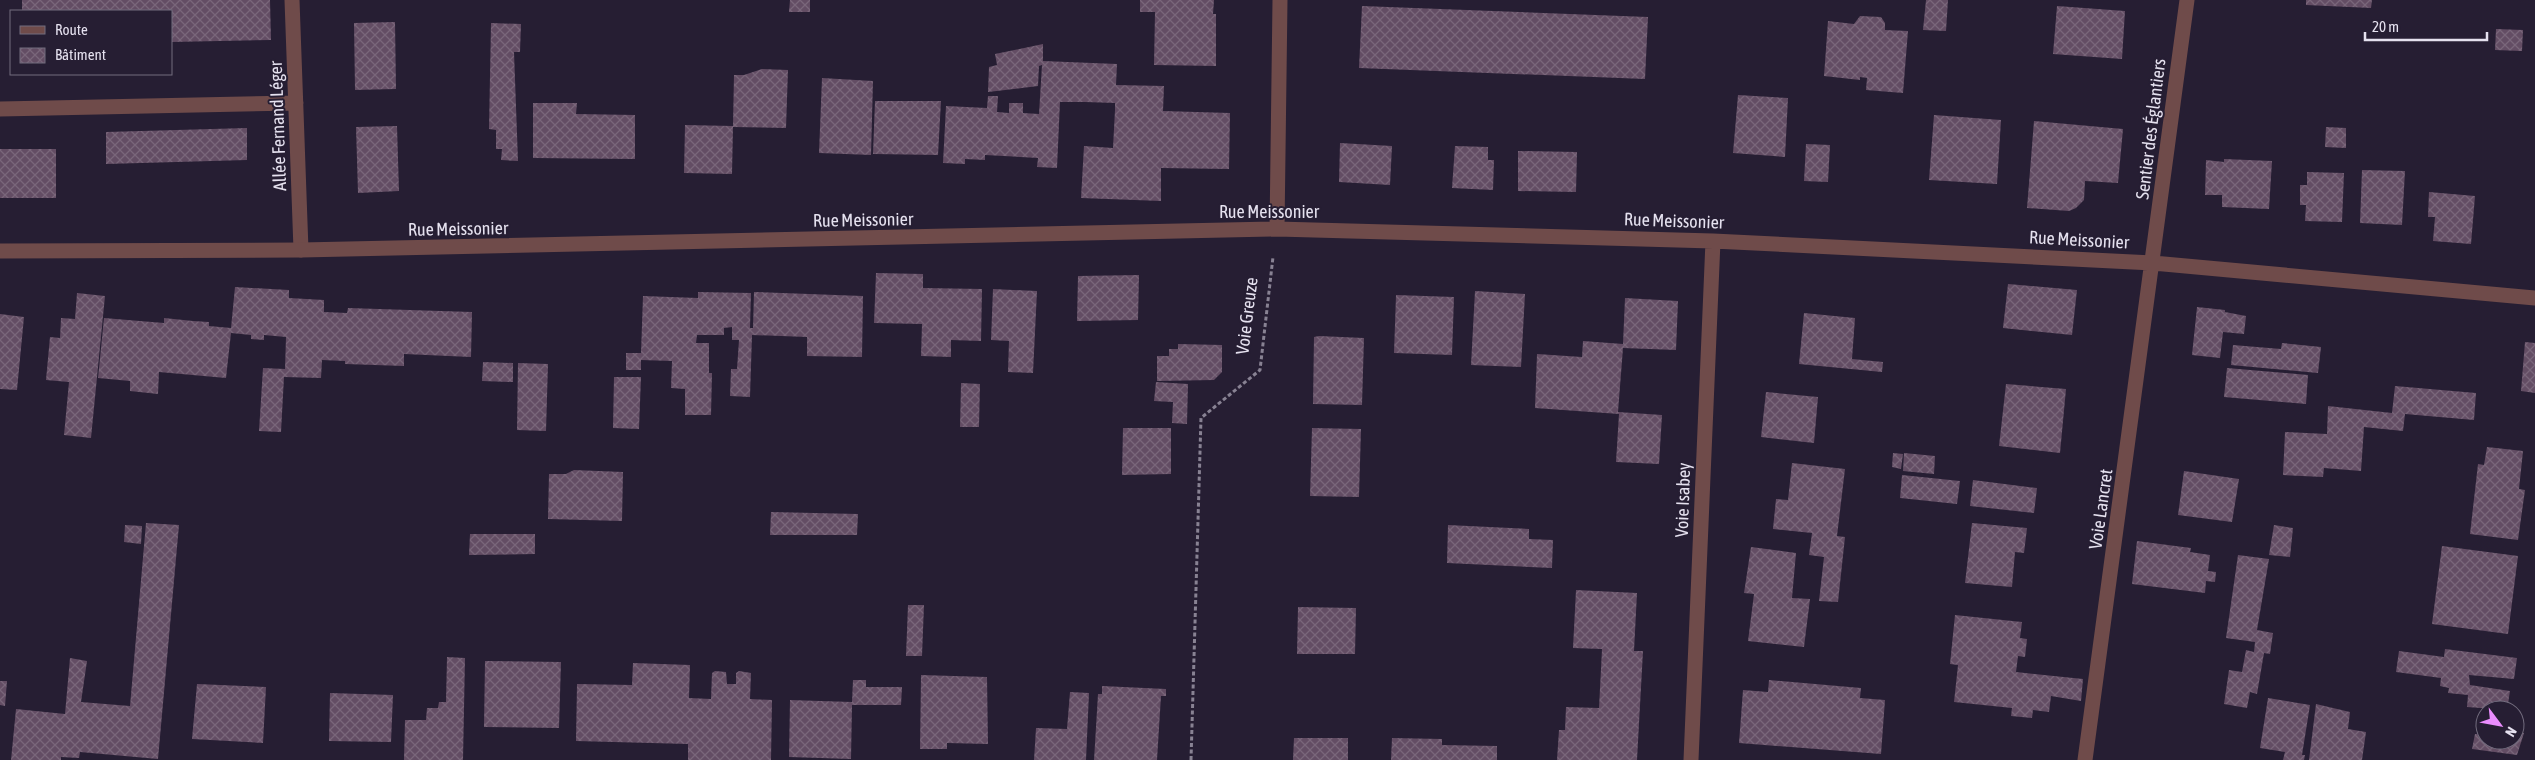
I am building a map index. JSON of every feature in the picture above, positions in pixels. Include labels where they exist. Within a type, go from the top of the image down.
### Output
[{"type":"street","name":"Allée Fernand Léger","points":[[292,0],[301,250]]},
{"type":"street","points":[[1277,229],[1280,0]]},
{"type":"street","name":"Sentier des Églantiers","points":[[2153,262],[2187,0]]},
{"type":"street","points":[[0,109],[296,103]]},
{"type":"street","name":"Rue Meissonier","points":[[0,252],[301,250],[1277,229],[1713,240],[2153,262],[2535,298]]},
{"type":"street","name":"Voie Isabey","points":[[1691,760],[1713,240]]},
{"type":"street","name":"Voie Lancret","points":[[2085,760],[2153,262]]},
{"type":"path","name":"Voie Greuze","points":[[1191,760],[1201,418],[1260,370],[1277,229]]},
{"type":"building","points":[[22,0],[270,0],[271,40],[172,42],[172,10],[22,10]]},
{"type":"building","points":[[790,0],[810,0],[810,12],[789,12]]},
{"type":"building","points":[[1140,0],[1214,0],[1213,14],[1216,14],[1216,66],[1154,65],[1155,12],[1140,12]]},
{"type":"building","points":[[1926,0],[1948,0],[1946,31],[1923,30]]},
{"type":"building","points":[[2306,0],[2372,0],[2371,8],[2306,5]]},
{"type":"building","points":[[1362,6],[1648,17],[1645,79],[1359,68]]},
{"type":"building","points":[[2057,6],[2125,11],[2122,59],[2053,54]]},
{"type":"building","points":[[1860,16],[1881,17],[1885,23],[1885,30],[1908,31],[1903,93],[1866,90],[1867,78],[1860,77],[1860,80],[1824,76],[1828,21],[1854,24]]},
{"type":"building","points":[[395,22],[396,89],[355,90],[354,23]]},
{"type":"building","points":[[491,23],[521,24],[520,52],[514,52],[518,161],[501,160],[502,149],[496,149],[496,130],[489,129]]},
{"type":"building","points":[[2496,29],[2523,30],[2522,51],[2495,50]]},
{"type":"building","points":[[1043,44],[1043,61],[1117,64],[1116,85],[1164,86],[1163,111],[1230,113],[1229,169],[1161,168],[1161,201],[1081,198],[1084,146],[1113,148],[1115,110],[1115,103],[1085,102],[1060,102],[1057,168],[1037,167],[1038,158],[985,155],[985,160],[965,159],[965,164],[943,163],[946,106],[987,108],[988,96],[998,96],[997,112],[1009,113],[1009,103],[1023,103],[1023,113],[1039,114],[1042,65],[1039,66],[1038,86],[988,92],[989,67],[997,65],[995,54]]},
{"type":"building","points":[[762,69],[788,70],[786,128],[733,127],[732,174],[684,173],[685,125],[733,126],[734,75],[744,75]]},
{"type":"building","points":[[822,78],[873,81],[871,155],[819,153]]},
{"type":"building","points":[[1738,95],[1788,98],[1785,157],[1733,153]]},
{"type":"building","points":[[875,101],[941,101],[938,155],[873,154]]},
{"type":"building","points":[[533,103],[577,103],[576,114],[635,115],[635,159],[533,158]]},
{"type":"building","points":[[1934,115],[2001,120],[1997,184],[1929,180]]},
{"type":"building","points":[[2034,121],[2123,129],[2118,183],[2085,181],[2084,200],[2076,208],[2069,211],[2027,208]]},
{"type":"building","points":[[397,126],[399,191],[358,193],[356,127]]},
{"type":"building","points":[[2326,127],[2346,128],[2346,148],[2325,147]]},
{"type":"building","points":[[247,128],[247,160],[106,164],[106,132]]},
{"type":"building","points":[[1340,143],[1392,146],[1390,185],[1339,182]]},
{"type":"building","points":[[1806,144],[1830,145],[1828,182],[1804,181]]},
{"type":"building","points":[[1455,146],[1488,147],[1488,160],[1494,160],[1493,190],[1452,188]]},
{"type":"building","points":[[0,149],[56,149],[56,198],[0,198]]},
{"type":"building","points":[[1518,151],[1577,152],[1576,192],[1518,191]]},
{"type":"building","points":[[2224,159],[2272,161],[2269,209],[2222,207],[2222,195],[2205,195],[2206,160],[2224,162]]},
{"type":"building","points":[[2362,170],[2405,171],[2402,225],[2360,223]]},
{"type":"building","points":[[2307,172],[2344,173],[2342,222],[2305,221],[2306,205],[2300,205],[2300,185],[2307,185]]},
{"type":"building","points":[[2429,192],[2475,196],[2471,244],[2433,241],[2435,217],[2428,217]]},
{"type":"building","points":[[876,273],[923,274],[923,288],[982,289],[981,341],[951,340],[951,357],[921,356],[922,324],[874,323]]},
{"type":"building","points":[[1139,275],[1138,320],[1077,321],[1078,276]]},
{"type":"building","points":[[2008,284],[2077,290],[2072,335],[2003,328]]},
{"type":"building","points":[[235,287],[289,290],[289,298],[324,300],[324,312],[347,313],[348,308],[472,312],[471,357],[404,354],[404,366],[345,364],[345,361],[322,360],[321,378],[284,377],[281,432],[259,431],[263,368],[285,369],[286,337],[264,335],[264,340],[251,339],[251,335],[231,333],[226,378],[159,372],[158,394],[130,391],[130,381],[98,378],[104,318],[164,323],[164,318],[209,322],[209,326],[231,328]]},
{"type":"building","points":[[993,289],[1037,291],[1033,373],[1008,372],[1009,341],[991,340]]},
{"type":"building","points":[[1475,291],[1525,294],[1521,367],[1471,365]]},
{"type":"building","points":[[698,292],[751,293],[750,328],[753,328],[754,292],[863,296],[862,357],[807,356],[807,337],[752,335],[750,397],[730,396],[731,369],[737,369],[739,340],[732,340],[732,327],[724,328],[724,335],[697,335],[696,343],[709,343],[709,373],[712,373],[711,415],[685,415],[685,389],[671,388],[672,361],[641,360],[641,370],[626,370],[626,353],[641,353],[643,296],[698,298]]},
{"type":"building","points":[[77,293],[105,296],[91,438],[64,435],[69,382],[46,380],[50,337],[60,338],[61,318],[75,319]]},
{"type":"building","points":[[1396,295],[1454,297],[1452,355],[1394,353]]},
{"type":"building","points":[[1625,298],[1678,301],[1676,350],[1623,348],[1618,412],[1662,415],[1659,464],[1616,462],[1619,414],[1535,408],[1537,354],[1582,357],[1583,341],[1623,344]]},
{"type":"building","points":[[2197,307],[2225,310],[2225,312],[2246,316],[2244,334],[2223,332],[2220,358],[2192,355]]},
{"type":"building","points":[[1804,313],[1855,318],[1852,359],[1883,362],[1882,372],[1799,364]]},
{"type":"building","points":[[0,314],[24,317],[17,390],[0,389]]},
{"type":"building","points":[[1314,337],[1364,338],[1362,405],[1313,404]]},
{"type":"building","points":[[2525,342],[2535,343],[2535,393],[2521,391]]},
{"type":"building","points":[[2282,343],[2321,347],[2318,373],[2231,365],[2233,345],[2281,349]]},
{"type":"building","points":[[1178,344],[1222,345],[1222,372],[1214,380],[1157,381],[1157,356],[1169,356],[1169,349],[1178,349]]},
{"type":"building","points":[[483,362],[513,363],[513,382],[482,381]]},
{"type":"building","points":[[518,363],[548,364],[546,431],[517,430]]},
{"type":"building","points":[[2227,368],[2308,375],[2306,404],[2224,397]]},
{"type":"building","points":[[614,377],[641,377],[639,429],[613,428]]},
{"type":"building","points":[[1156,382],[1188,384],[1187,424],[1172,423],[1173,402],[1154,401]]},
{"type":"building","points":[[961,383],[980,384],[979,427],[960,427]]},
{"type":"building","points":[[2006,384],[2066,389],[2060,453],[1999,446]]},
{"type":"building","points":[[2395,386],[2476,393],[2474,420],[2405,414],[2403,431],[2364,427],[2361,471],[2324,468],[2323,477],[2283,475],[2285,432],[2327,434],[2328,406],[2392,413]]},
{"type":"building","points":[[1766,392],[1818,397],[1814,443],[1761,437]]},
{"type":"building","points":[[1123,428],[1171,428],[1171,474],[1122,475]]},
{"type":"building","points":[[1312,428],[1361,429],[1359,497],[1310,496]]},
{"type":"building","points":[[2487,447],[2523,451],[2519,489],[2525,490],[2518,540],[2470,534],[2478,464],[2484,465]]},
{"type":"building","points":[[1893,453],[1903,454],[1901,469],[1892,467]]},
{"type":"building","points":[[1904,453],[1935,456],[1934,474],[1903,471]]},
{"type":"building","points":[[1792,463],[1845,469],[1837,536],[1845,537],[1838,602],[1819,601],[1824,557],[1809,555],[1812,533],[1773,529],[1776,499],[1788,500]]},
{"type":"building","points":[[574,470],[623,472],[622,521],[548,519],[549,474],[566,474]]},
{"type":"building","points":[[2184,471],[2239,479],[2232,522],[2178,515]]},
{"type":"building","points":[[1902,475],[1960,481],[1957,504],[1900,498]]},
{"type":"building","points":[[1973,480],[2037,488],[2034,513],[1970,506]]},
{"type":"building","points":[[771,512],[858,514],[857,535],[770,535]]},
{"type":"building","points":[[146,523],[179,525],[158,759],[80,752],[79,758],[61,757],[61,760],[11,760],[16,709],[65,714],[70,658],[87,661],[81,702],[130,706]]},
{"type":"building","points":[[1972,523],[2027,528],[2024,553],[2015,552],[2012,587],[1965,583]]},
{"type":"building","points":[[125,525],[142,526],[141,544],[124,542]]},
{"type":"building","points":[[1448,525],[1529,529],[1529,539],[1553,540],[1552,568],[1447,563]]},
{"type":"building","points":[[2274,525],[2293,528],[2290,557],[2269,555]]},
{"type":"building","points":[[470,534],[535,534],[535,554],[469,555]]},
{"type":"building","points":[[2137,541],[2191,548],[2190,552],[2210,555],[2208,571],[2216,572],[2215,582],[2206,581],[2205,593],[2132,584]]},
{"type":"building","points":[[2442,546],[2518,556],[2508,634],[2432,624]]},
{"type":"building","points":[[1751,547],[1796,553],[1792,598],[1810,599],[1804,647],[1748,641],[1754,594],[1744,593]]},
{"type":"building","points":[[2238,555],[2269,559],[2257,630],[2273,633],[2270,654],[2264,653],[2257,694],[2250,692],[2247,708],[2224,704],[2229,670],[2242,672],[2246,650],[2254,652],[2255,642],[2226,638]]},
{"type":"building","points":[[1576,590],[1637,593],[1634,651],[1643,651],[1637,760],[1557,760],[1559,730],[1565,730],[1566,707],[1599,708],[1602,649],[1573,648]]},
{"type":"building","points":[[908,605],[924,605],[922,656],[906,656]]},
{"type":"building","points":[[1298,607],[1356,608],[1355,654],[1297,654]]},
{"type":"building","points":[[1955,615],[2022,622],[2020,638],[2027,639],[2025,657],[2018,656],[2016,672],[2083,679],[2081,701],[2051,696],[2049,712],[2033,710],[2032,718],[2011,716],[2012,708],[1954,702],[1958,665],[1950,664]]},
{"type":"building","points":[[2445,649],[2517,658],[2514,679],[2469,675],[2470,685],[2510,691],[2509,700],[2475,700],[2475,708],[2467,707],[2468,695],[2448,693],[2449,688],[2440,686],[2441,678],[2396,672],[2399,651],[2444,657]]},
{"type":"building","points":[[447,657],[465,658],[463,760],[404,760],[405,720],[426,720],[427,708],[438,708],[439,702],[446,702]]},
{"type":"building","points":[[485,661],[561,662],[559,728],[484,727]]},
{"type":"building","points":[[633,663],[690,665],[689,698],[711,699],[712,673],[715,671],[726,672],[727,684],[736,684],[736,673],[739,671],[751,673],[750,699],[772,700],[771,760],[688,760],[688,744],[576,741],[577,684],[632,685]]},
{"type":"building","points":[[921,675],[987,677],[988,744],[947,743],[947,749],[920,749]]},
{"type":"building","points":[[853,680],[866,680],[866,687],[902,687],[901,705],[852,705],[851,759],[789,757],[790,700],[852,702]]},
{"type":"building","points":[[1769,680],[1861,688],[1860,698],[1885,700],[1881,754],[1739,743],[1743,690],[1768,692]]},
{"type":"building","points":[[0,681],[7,681],[5,706],[0,705]]},
{"type":"building","points":[[197,684],[266,687],[263,743],[192,739]]},
{"type":"building","points":[[1102,686],[1166,689],[1166,696],[1161,696],[1157,760],[1094,760],[1098,694],[1102,694]]},
{"type":"building","points":[[1070,692],[1089,693],[1086,760],[1034,760],[1036,728],[1067,729]]},
{"type":"building","points":[[330,693],[393,695],[391,742],[329,741]]},
{"type":"building","points":[[2268,698],[2310,705],[2302,755],[2305,755],[2304,760],[2283,760],[2285,752],[2260,748]]},
{"type":"building","points":[[2316,704],[2350,712],[2348,729],[2366,732],[2362,760],[2309,760]]},
{"type":"building","points":[[2475,734],[2475,749],[2472,749]]},
{"type":"building","points":[[1294,738],[1348,738],[1348,760],[1293,760]]},
{"type":"building","points":[[1392,738],[1442,739],[1442,745],[1497,746],[1497,760],[1391,760]]},
{"type":"building","points":[[2480,750],[2519,750],[2517,755]]}]
